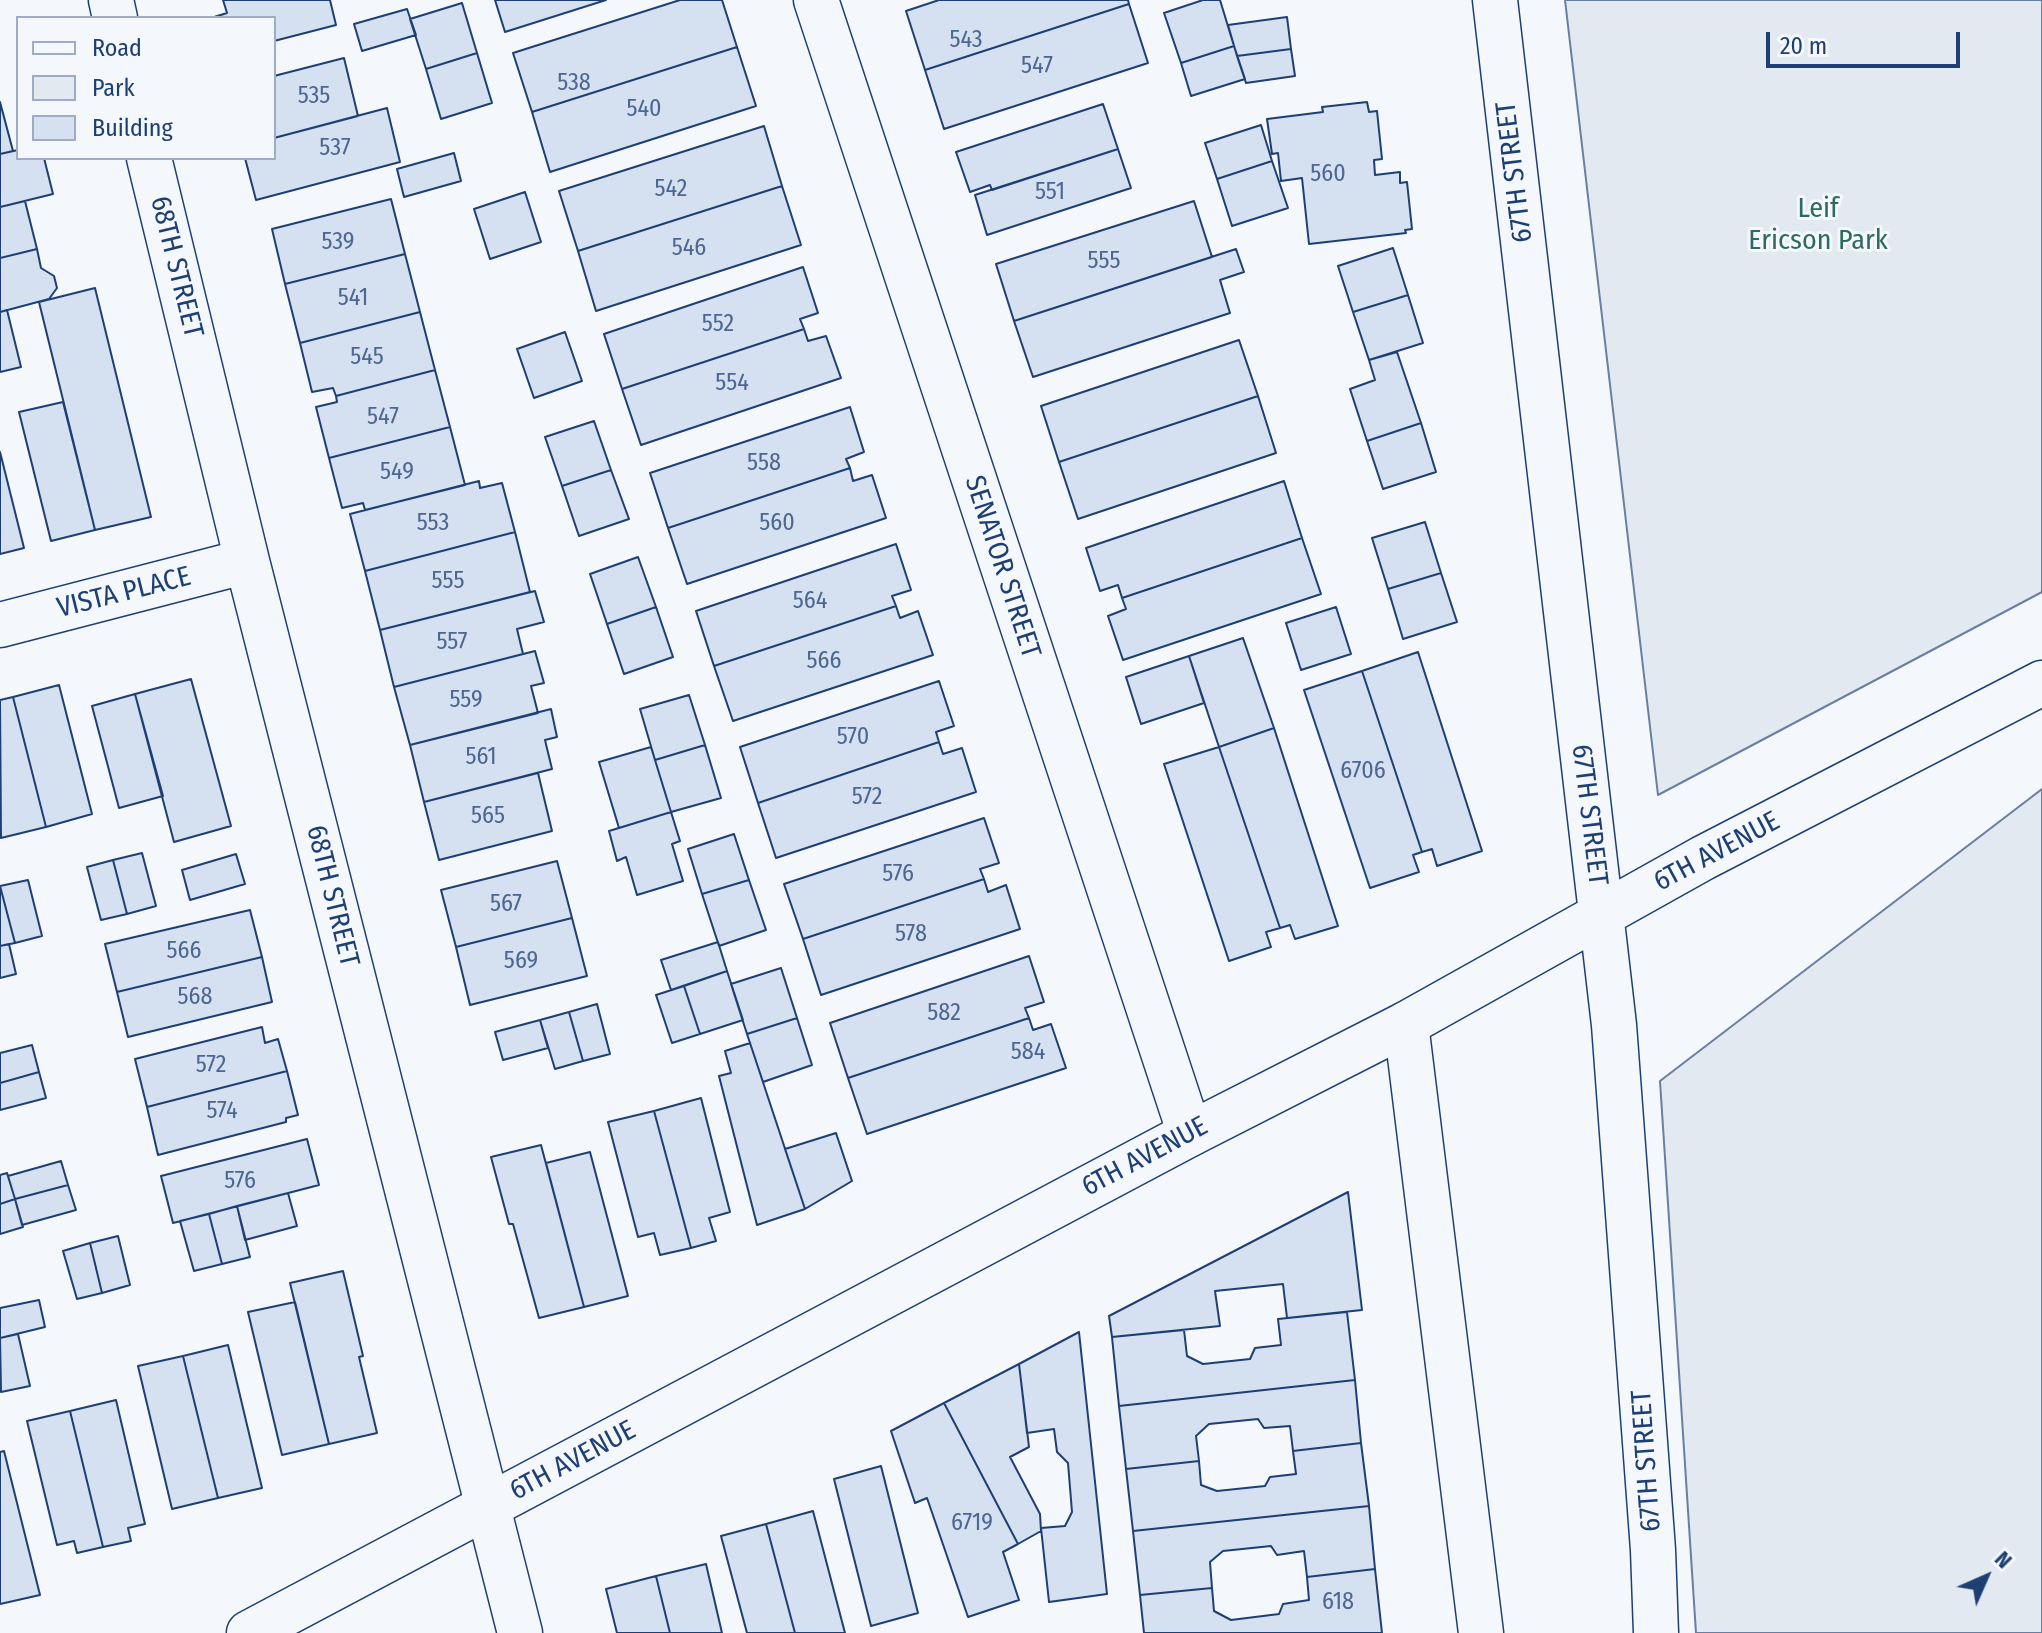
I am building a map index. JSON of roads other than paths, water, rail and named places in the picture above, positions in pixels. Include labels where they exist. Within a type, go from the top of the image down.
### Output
[{"type":"street","name":"SENATOR STREET","points":[[816,0],[1190,1134]]},
{"type":"street","name":"67TH STREET","points":[[1495,0],[1614,1025],[1653,1550],[1656,1633]]},
{"type":"street","name":"68TH STREET","points":[[149,160],[247,561],[520,1633]]},
{"type":"street","name":"VISTA PLACE","points":[[0,625],[247,561]]},
{"type":"street","name":"6TH AVENUE","points":[[249,1633],[1190,1134],[1406,1024],[1703,858],[2042,683]]},
{"type":"street","points":[[1406,1024],[1481,1633]]},
{"type":"park label","name":"Leif Ericson Park","points":[[1818,225]]}]
